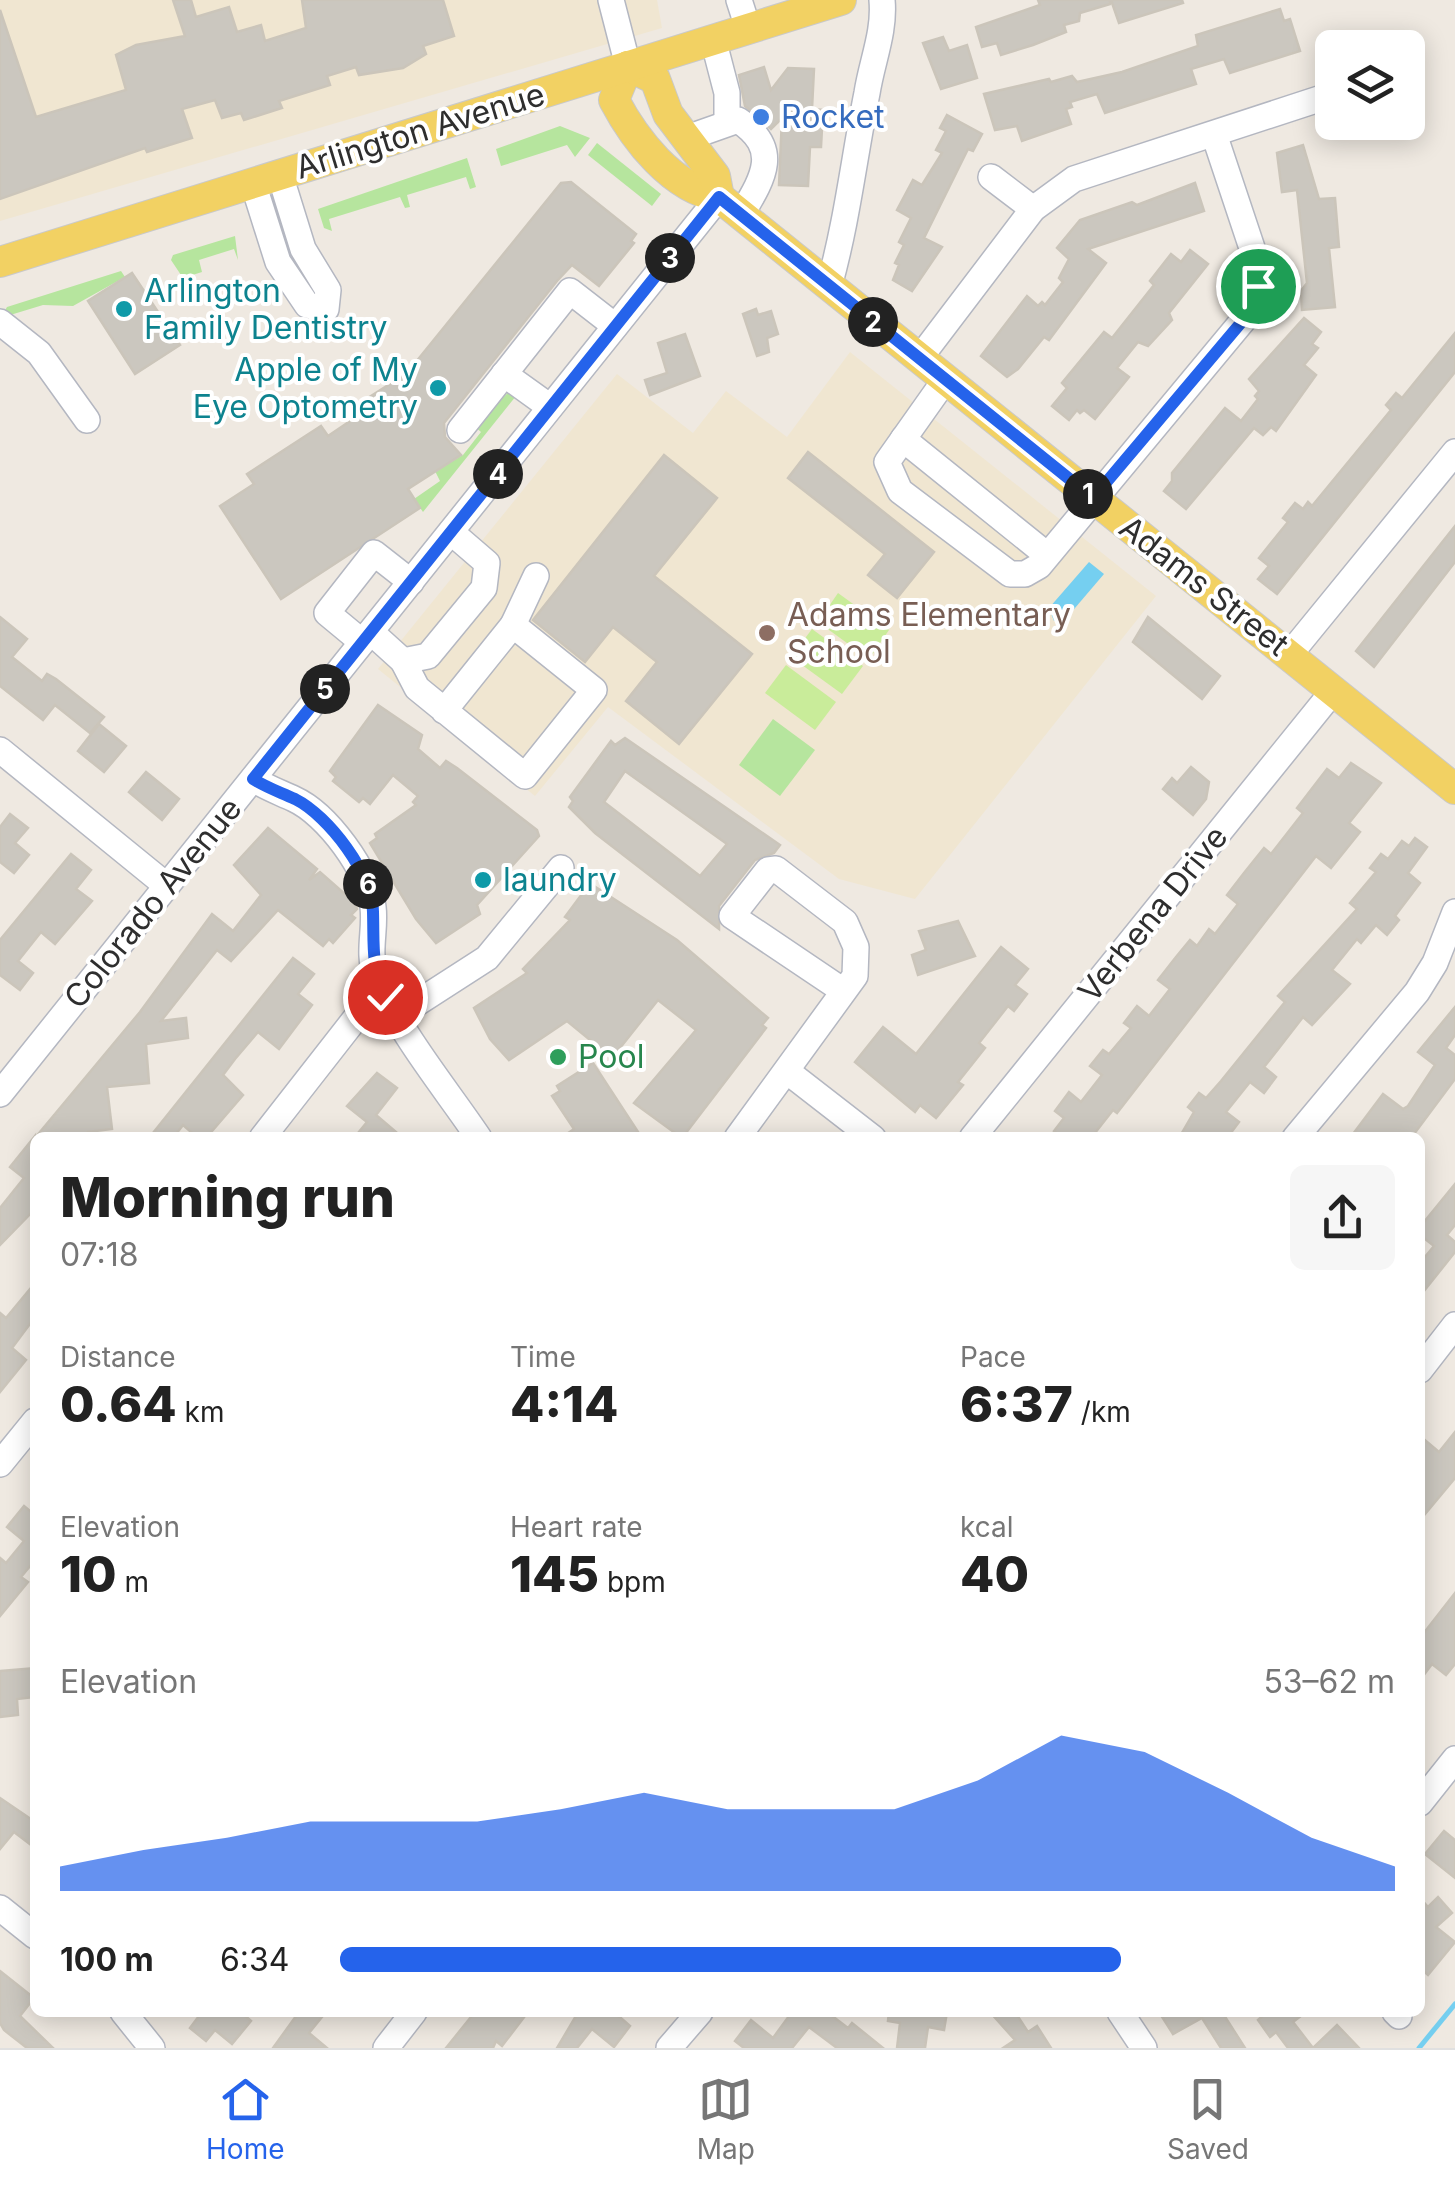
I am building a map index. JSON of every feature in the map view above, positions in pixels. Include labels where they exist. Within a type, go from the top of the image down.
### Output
[{"type":"main road","name":"Arlington Avenue","points":[[0,262],[713,39],[744,14],[841,0]]},
{"type":"main road","name":"Adams Street","points":[[730,206],[715,176],[668,114],[655,79],[628,66],[614,100],[634,138],[679,178],[730,206],[1455,789]]},
{"type":"street","points":[[611,0],[628,66]]},
{"type":"street","points":[[828,286],[849,215],[867,91],[884,21],[882,0]]},
{"type":"street","points":[[686,138],[727,122],[728,93],[713,39]]},
{"type":"street","points":[[919,360],[1032,209],[1074,179],[1315,100]]},
{"type":"street","name":"Colorado Avenue","points":[[0,1094],[167,886],[263,786],[367,637],[616,326],[730,206],[764,176],[763,144],[738,120],[727,122]]},
{"type":"street","points":[[944,380],[887,462],[900,491],[1010,574],[1025,574],[1047,555],[1245,318],[1258,286],[1252,248],[1214,134]]},
{"type":"street","points":[[991,177],[1032,209]]},
{"type":"street","points":[[460,430],[570,291],[616,326]]},
{"type":"street","points":[[0,322],[39,352],[87,420]]},
{"type":"street","points":[[504,374],[550,407]]},
{"type":"street","points":[[903,439],[1047,555]]},
{"type":"street","points":[[1290,654],[1455,452]]},
{"type":"street","points":[[403,660],[428,656],[484,588],[487,564],[451,532]]},
{"type":"street","points":[[411,582],[374,553],[327,613],[403,660],[416,688],[524,776],[594,690],[513,625]]},
{"type":"street","points":[[444,711],[513,625],[536,576]]},
{"type":"street","name":"Verbena Drive","points":[[977,1132],[1334,690]]},
{"type":"street","points":[[0,750],[167,886]]},
{"type":"street","points":[[263,786],[296,799],[332,828],[368,884],[374,910],[373,969],[387,1007],[475,1132]]},
{"type":"street","points":[[267,1132],[356,1019],[486,958],[562,868]]},
{"type":"street","points":[[742,1132],[848,983],[856,946],[845,922],[776,869],[762,875],[732,916],[848,983]]},
{"type":"street","points":[[1300,1132],[1418,992],[1435,963],[1455,912]]},
{"type":"street","points":[[788,1072],[864,1132]]},
{"type":"street","points":[[1425,1364],[1455,1325]]},
{"type":"street","points":[[0,1464],[30,1427]]},
{"type":"street","points":[[1425,1797],[1455,1759]]},
{"type":"street","points":[[0,1908],[30,1932]]},
{"type":"street","points":[[127,2017],[152,2048]]},
{"type":"street","points":[[386,2048],[410,2017]]},
{"type":"street","points":[[670,2048],[696,2017]]},
{"type":"street","points":[[1123,2017],[1144,2048]]},
{"type":"shaded area","points":[[0,0],[657,0],[662,28],[0,221]]},
{"type":"shaded area","name":"Adams Elementary School","points":[[850,352],[1156,596],[915,899],[839,879],[608,707],[535,796],[378,669],[617,374],[693,433],[726,391],[787,437]]},
{"type":"green space","points":[[560,126],[590,138],[575,157],[567,145],[501,166],[496,149]]},
{"type":"green space","points":[[597,143],[661,194],[652,206],[588,155]]},
{"type":"green space","points":[[467,158],[476,187],[470,189],[466,177],[407,195],[410,207],[405,208],[400,197],[329,219],[332,231],[324,228],[318,209]]},
{"type":"green space","points":[[235,236],[238,260],[234,249],[199,260],[202,272],[183,278],[171,260],[173,255]]},
{"type":"green space","points":[[121,271],[125,277],[73,306],[43,305],[3,314],[7,307]]},
{"type":"green space","points":[[510,391],[516,396],[423,512],[414,499],[440,481],[435,471],[463,455],[481,432],[473,425]]},
{"type":"green space","points":[[838,593],[889,630],[869,659],[818,622]]},
{"type":"green space","points":[[812,629],[863,666],[842,694],[791,657]]},
{"type":"green space","points":[[786,665],[836,702],[815,730],[765,693]]},
{"type":"green space","points":[[773,719],[815,750],[780,796],[739,765]]},
{"type":"water","points":[[1089,562],[1104,574],[1069,615],[1054,621],[1049,608]]},
{"type":"building","points":[[173,0],[191,0],[196,17],[229,7],[237,32],[261,25],[265,41],[306,28],[302,0],[443,0],[454,36],[423,46],[426,54],[403,68],[359,75],[356,67],[327,76],[330,85],[279,101],[282,108],[244,120],[241,113],[222,118],[215,100],[182,109],[192,138],[147,152],[145,148],[0,199],[0,10],[36,117],[126,90],[116,55],[136,45],[185,36]]},
{"type":"building","points":[[1038,0],[1110,0],[1110,4],[1080,13],[1079,21],[1064,25],[1066,32],[1033,45],[1001,55],[997,43],[982,47],[976,27],[1040,5]]},
{"type":"building","points":[[1111,0],[1182,0],[1183,3],[1119,23]]},
{"type":"building","points":[[1280,9],[1284,21],[1290,19],[1300,51],[1230,73],[1224,59],[1191,69],[1196,84],[1105,113],[1097,94],[1070,102],[1072,107],[1066,109],[1071,124],[1022,141],[1017,126],[995,130],[984,94],[1049,79],[1051,82],[1072,76],[1077,82],[1122,72],[1198,46],[1196,35]]},
{"type":"building","points":[[943,37],[949,51],[967,45],[977,78],[941,89],[923,43]]},
{"type":"building","points":[[764,67],[771,90],[788,68],[814,69],[812,109],[823,110],[821,147],[810,147],[808,186],[779,185],[782,118],[771,129],[745,106],[739,75]]},
{"type":"building","points":[[947,115],[982,134],[973,151],[968,149],[924,238],[942,247],[912,291],[893,280],[899,265],[895,263],[904,245],[899,242],[911,218],[897,210],[913,180],[922,185],[942,153],[936,150],[946,131],[940,128]]},
{"type":"building","points":[[1303,145],[1319,199],[1335,198],[1339,247],[1329,248],[1335,307],[1302,310],[1301,291],[1307,283],[1297,190],[1282,192],[1277,153]]},
{"type":"building","points":[[571,182],[636,234],[631,241],[634,243],[599,286],[572,265],[557,281],[444,423],[445,437],[461,455],[408,489],[420,508],[281,599],[220,506],[254,484],[247,474],[321,426],[328,436],[359,415],[354,407],[407,373],[561,183]]},
{"type":"building","points":[[1195,183],[1204,211],[1088,249],[1106,263],[1049,340],[1044,337],[1018,369],[1007,377],[981,356],[1027,296],[1038,306],[1042,302],[1045,305],[1063,282],[1059,278],[1069,259],[1057,248],[1080,220],[1132,202],[1137,205]]},
{"type":"building","points":[[1190,250],[1208,264],[1169,313],[1172,320],[1148,346],[1138,342],[1117,368],[1129,377],[1095,419],[1084,410],[1077,410],[1069,420],[1052,406],[1067,388],[1062,383],[1104,332],[1112,338],[1154,285],[1150,281],[1171,254],[1181,262]]},
{"type":"building","points":[[132,273],[180,345],[135,374],[88,301]]},
{"type":"building","points":[[756,309],[758,315],[771,311],[778,334],[767,338],[769,352],[757,356],[743,314]]},
{"type":"building","points":[[1304,318],[1321,332],[1312,344],[1318,348],[1304,365],[1316,375],[1276,431],[1271,427],[1263,435],[1254,428],[1186,509],[1164,491],[1172,481],[1172,473],[1225,408],[1241,421],[1258,399],[1255,396],[1259,391],[1249,379]]},
{"type":"building","points":[[1455,333],[1455,372],[1277,594],[1258,579],[1269,566],[1259,558],[1288,522],[1283,518],[1295,503],[1303,509],[1308,502],[1312,506],[1391,410],[1386,405],[1396,393],[1402,398]]},
{"type":"building","points":[[685,334],[700,376],[650,395],[645,380],[667,373],[658,343]]},
{"type":"building","points":[[808,452],[934,552],[897,598],[868,575],[885,554],[788,478]]},
{"type":"building","points":[[664,455],[717,498],[654,576],[752,654],[679,744],[626,701],[657,662],[613,627],[585,662],[533,620]]},
{"type":"building","points":[[1455,526],[1455,562],[1374,667],[1356,651]]},
{"type":"building","points":[[0,617],[27,639],[12,657],[42,681],[47,674],[56,679],[104,717],[90,733],[55,705],[43,720],[0,686]]},
{"type":"building","points":[[1148,617],[1220,676],[1202,699],[1133,642]]},
{"type":"building","points":[[378,705],[422,735],[418,749],[440,768],[446,761],[457,768],[537,830],[539,836],[477,905],[480,914],[436,943],[416,919],[370,843],[377,838],[375,834],[416,805],[413,802],[418,796],[393,775],[370,804],[363,798],[359,802],[333,781],[336,777],[330,771]]},
{"type":"building","points":[[99,724],[126,746],[104,772],[78,751]]},
{"type":"building","points":[[625,738],[780,845],[774,853],[755,860],[719,906],[719,929],[595,833],[569,807],[573,801],[570,797],[611,741],[615,745]],"holes":[[[625,771],[727,844],[700,876],[604,802]]]},
{"type":"building","points":[[1351,763],[1381,783],[1349,823],[1360,832],[1331,868],[1316,856],[1117,1113],[1113,1110],[1096,1132],[1055,1132],[1064,1118],[1055,1111],[1069,1092],[1081,1102],[1102,1075],[1090,1066],[1103,1050],[1109,1054],[1131,1028],[1124,1023],[1137,1006],[1149,1016],[1170,989],[1158,980],[1176,957],[1190,940],[1197,946],[1209,929],[1215,934],[1238,904],[1227,895],[1264,848],[1271,854],[1303,813],[1297,808],[1327,769],[1339,778]]},
{"type":"building","points":[[1191,767],[1209,782],[1206,799],[1193,815],[1163,789],[1172,778],[1177,783]]},
{"type":"building","points":[[146,772],[179,799],[162,820],[129,792]]},
{"type":"building","points":[[10,814],[28,828],[15,843],[29,855],[14,873],[0,862],[0,827]]},
{"type":"building","points":[[268,828],[317,869],[309,880],[320,872],[354,902],[357,909],[351,915],[355,918],[333,943],[329,939],[323,946],[278,910],[231,961],[217,950],[161,1021],[186,1018],[188,1038],[146,1044],[149,1083],[107,1087],[112,1129],[40,1132],[140,1012],[212,914],[233,931],[261,895],[234,865]]},
{"type":"building","points":[[1415,838],[1427,847],[1408,873],[1420,883],[1395,916],[1399,920],[1387,935],[1376,925],[1361,943],[1357,939],[1332,970],[1350,984],[1312,1025],[1303,1017],[1264,1067],[1276,1077],[1264,1093],[1250,1082],[1226,1112],[1239,1122],[1232,1132],[1182,1132],[1194,1112],[1188,1107],[1199,1093],[1206,1098],[1221,1081],[1285,1002],[1278,996],[1357,909],[1350,903],[1376,872],[1370,868],[1381,854],[1388,859],[1402,841],[1409,846]]},
{"type":"building","points":[[71,854],[91,870],[76,889],[92,901],[55,944],[41,932],[18,961],[33,973],[20,990],[0,975],[0,940]]},
{"type":"building","points":[[594,886],[677,940],[768,1018],[762,1025],[766,1028],[687,1132],[674,1132],[634,1103],[696,1030],[658,1000],[612,1058],[567,1021],[509,1060],[490,1039],[474,1008],[527,973],[523,969],[570,920],[565,917],[585,890],[589,893]]},
{"type":"building","points":[[958,921],[975,956],[918,975],[912,955],[926,950],[919,931]]},
{"type":"building","points":[[1001,947],[1028,969],[1015,985],[1027,994],[1014,1011],[1008,1006],[979,1043],[985,1048],[958,1082],[963,1085],[936,1118],[920,1105],[915,1112],[855,1062],[883,1027],[916,1054]]},
{"type":"building","points":[[293,958],[314,974],[298,994],[312,1005],[279,1049],[258,1032],[223,1075],[243,1095],[211,1132],[191,1132],[183,1125],[178,1132],[154,1132]]},
{"type":"building","points":[[1455,1007],[1455,1035],[1446,1048],[1455,1055],[1455,1079],[1415,1132],[1354,1132],[1383,1094],[1403,1109],[1408,1106],[1435,1065],[1418,1052]]},
{"type":"building","points":[[593,1063],[638,1132],[570,1132],[574,1129],[552,1096],[560,1091],[557,1086]]},
{"type":"building","points":[[377,1073],[397,1088],[376,1115],[396,1132],[359,1132],[367,1122],[347,1106]]},
{"type":"building","points":[[30,1142],[30,1214],[0,1245],[0,1208],[24,1178],[10,1167]]},
{"type":"building","points":[[1455,1184],[1455,1225],[1447,1235],[1455,1242],[1455,1252],[1425,1290],[1425,1257],[1434,1246],[1425,1239],[1425,1221]]},
{"type":"building","points":[[30,1289],[30,1324],[12,1348],[26,1360],[0,1392],[0,1313],[6,1318]]},
{"type":"building","points":[[1455,1432],[1455,1478],[1425,1514],[1425,1440],[1439,1452]]},
{"type":"building","points":[[24,1506],[30,1511],[30,1566],[21,1577],[28,1582],[0,1616],[0,1558],[6,1563],[24,1541],[7,1527]]},
{"type":"building","points":[[1455,1593],[1455,1664],[1446,1675],[1432,1664],[1425,1673],[1425,1632]]},
{"type":"building","points":[[30,1668],[30,1698],[17,1699],[18,1715],[0,1717],[0,1671]]},
{"type":"building","points":[[0,1798],[30,1819],[30,1844],[14,1832],[0,1849]]},
{"type":"building","points":[[1444,1831],[1455,1840],[1455,1878],[1425,1854]]},
{"type":"building","points":[[1438,1897],[1452,1913],[1436,1927],[1455,1942],[1428,1975],[1425,1904],[1428,1907]]},
{"type":"building","points":[[0,1971],[30,1995],[30,2003],[20,2016],[53,2048],[27,2048],[0,2023]]},
{"type":"building","points":[[198,2017],[247,2017],[251,2021],[232,2044],[215,2030],[206,2041],[190,2028]]},
{"type":"building","points":[[295,2017],[322,2017],[309,2033],[327,2048],[273,2048]]},
{"type":"building","points":[[471,2017],[524,2017],[502,2046],[496,2041],[493,2048],[446,2048]]},
{"type":"building","points":[[575,2017],[620,2017],[630,2026],[614,2047],[592,2029],[577,2048],[557,2048]]},
{"type":"building","points":[[788,2017],[834,2017],[848,2028],[852,2023],[883,2048],[837,2048],[809,2027],[792,2048],[744,2048],[735,2041],[751,2020],[773,2038]]},
{"type":"building","points":[[888,2017],[946,2017],[944,2030],[928,2027],[925,2048],[897,2048],[900,2023],[888,2021]]},
{"type":"building","points":[[994,2017],[1018,2017],[1028,2032],[1037,2026],[1051,2048],[1003,2048],[1015,2040]]},
{"type":"building","points":[[1162,2017],[1225,2017],[1245,2048],[1221,2048],[1202,2018],[1173,2034]]},
{"type":"building","points":[[1300,2017],[1293,2022],[1313,2048],[1288,2048],[1276,2032],[1270,2037],[1258,2020]]},
{"type":"building","points":[[1337,2025],[1359,2048],[1313,2048]]},
{"type":"waterway","points":[[1419,2048],[1455,2004]]},
{"type":"place","name":"Rocket","points":[[761,117]]},
{"type":"place","name":"Arlington Family Dentistry","points":[[124,309]]},
{"type":"place","name":"Apple of My Eye Optometry","points":[[438,388]]},
{"type":"place","name":"Adams Elementary School","points":[[767,633]]},
{"type":"place","name":"laundry","points":[[483,880]]},
{"type":"place","name":"Pool","points":[[558,1057]]},
{"type":"route","points":[[385,997],[373,969],[374,910],[368,884],[354,860],[332,828],[296,799],[274,793],[253,779],[719,197],[1093,498],[1245,318],[1258,286]]}]
